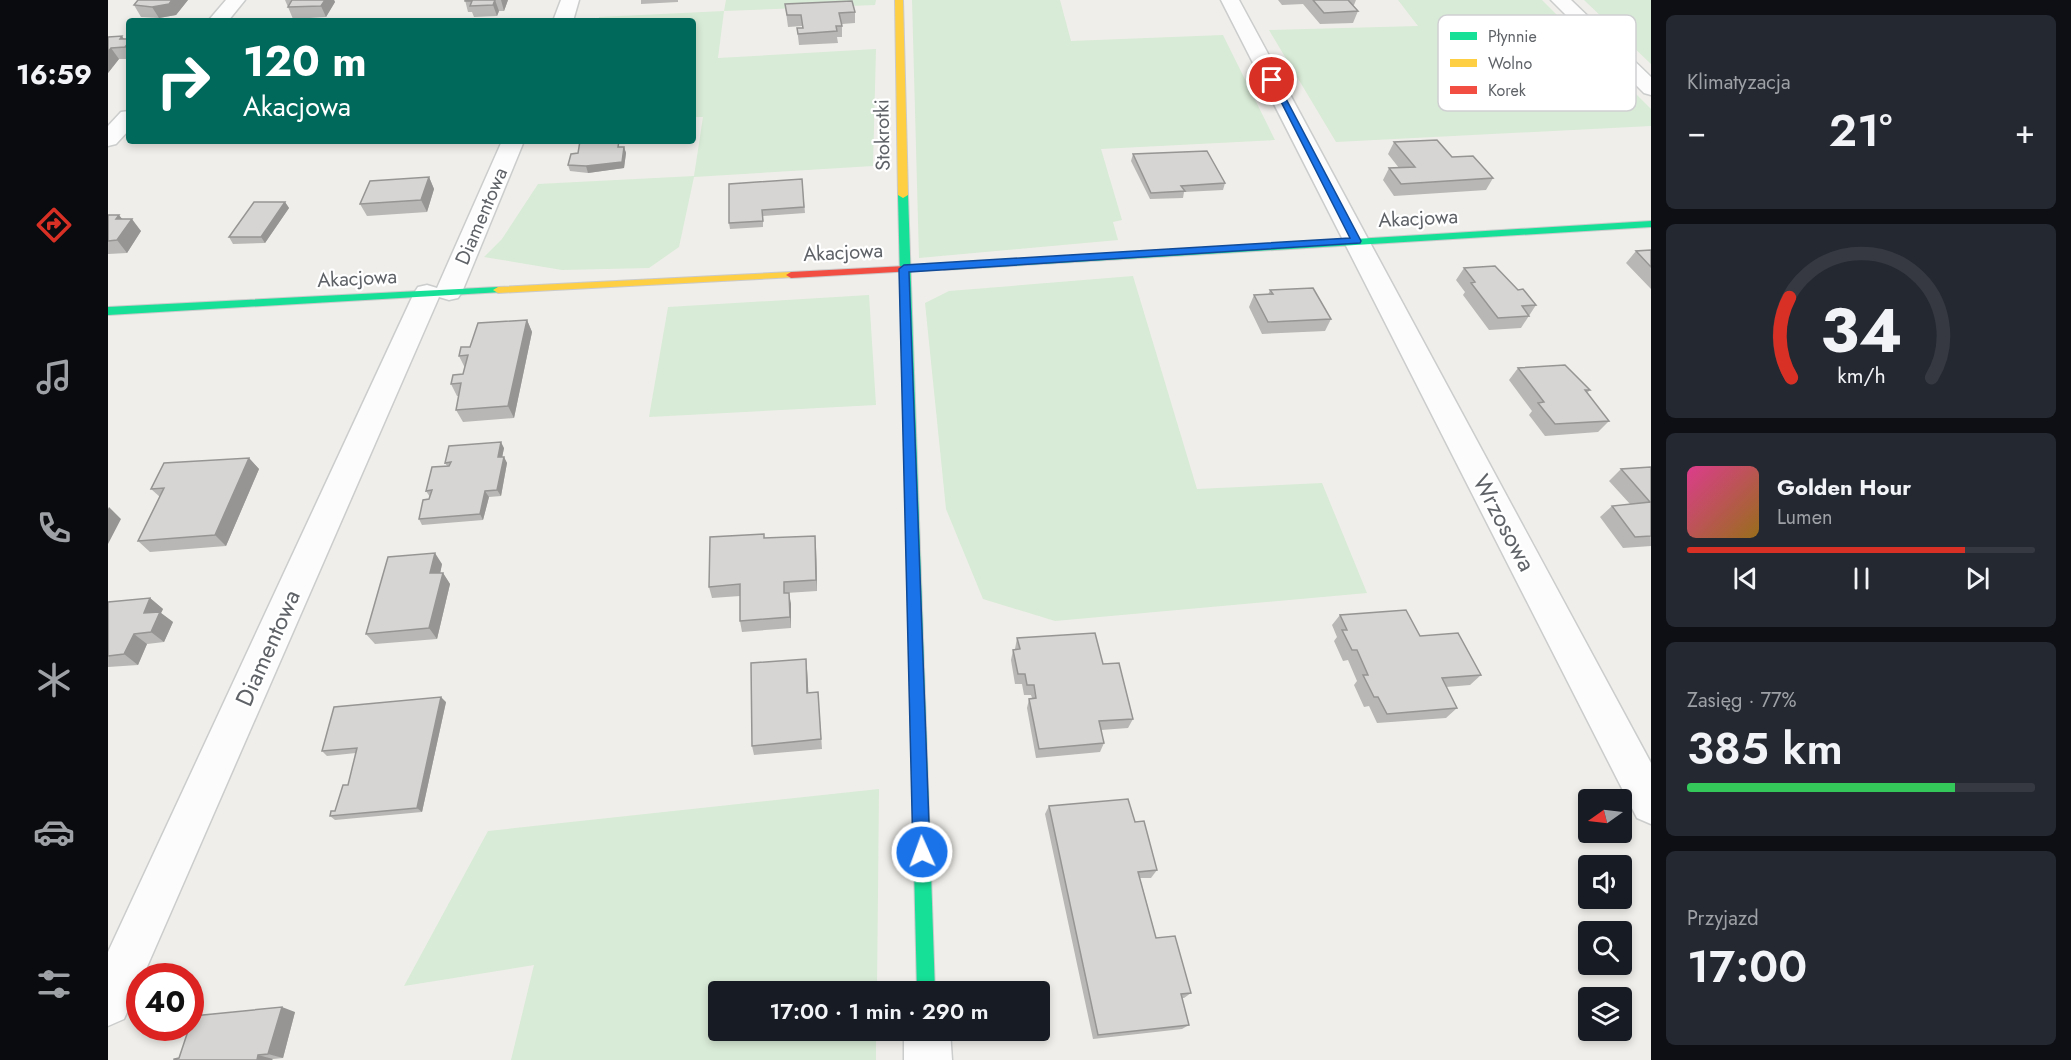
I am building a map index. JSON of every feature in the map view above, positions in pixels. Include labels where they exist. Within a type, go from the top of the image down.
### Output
[{"type":"street","points":[[221,18],[236,0]]},
{"type":"street","points":[[564,18],[570,0]]},
{"type":"street","name":"Stokrotki","points":[[899,0],[904,269],[926,981]]},
{"type":"street","name":"Wrzosowa","points":[[1230,0],[1651,804]]},
{"type":"street","points":[[1560,0],[1575,15]]},
{"type":"street","points":[[1636,74],[1651,89]]},
{"type":"street","points":[[108,139],[126,120]]},
{"type":"street","name":"Diamentowa","points":[[108,1003],[438,292],[512,144]]},
{"type":"street","name":"Akacjowa","points":[[108,311],[904,269],[1651,224]]},
{"type":"street","points":[[927,1041],[928,1060]]},
{"type":"green space","points":[[726,0],[876,0],[875,5],[724,11]]},
{"type":"green space","points":[[912,0],[1060,0],[1071,41],[1223,35],[1275,140],[1101,149],[1122,220],[1113,222],[1118,240],[919,258]]},
{"type":"green space","points":[[1398,0],[1542,0],[1557,15],[1438,15],[1438,111],[1636,111],[1636,94],[1651,109],[1651,126],[1336,142],[1269,30],[1418,26]]},
{"type":"green space","points":[[1584,0],[1651,0],[1651,64],[1636,50],[1636,15],[1600,15]]},
{"type":"green space","points":[[724,11],[718,58],[876,49],[873,166],[694,177],[679,247],[649,268],[562,270],[484,257],[502,239],[538,184],[694,176],[703,117],[696,117],[696,18],[599,17]]},
{"type":"green space","points":[[1133,276],[1197,489],[1322,483],[1367,593],[1055,621],[983,599],[946,509],[925,303],[949,291]]},
{"type":"green space","points":[[869,295],[876,405],[649,417],[668,307]]},
{"type":"green space","points":[[879,789],[877,981],[708,981],[708,1041],[876,1041],[876,1060],[511,1060],[534,965],[404,986],[488,831]]},
{"type":"building","points":[[138,0],[172,0],[169,4],[152,7],[134,5]]},
{"type":"building","points":[[292,0],[325,0],[321,6],[288,7]]},
{"type":"building","points":[[465,0],[495,0],[493,5],[470,6],[472,1]]},
{"type":"building","points":[[1313,0],[1348,0],[1358,11],[1324,13]]},
{"type":"building","points":[[852,1],[855,12],[839,13],[842,26],[836,26],[837,31],[798,34],[797,28],[803,28],[801,15],[787,15],[785,4]]},
{"type":"building","points":[[122,36],[120,39],[126,39],[126,46],[111,48],[108,52],[108,37]]},
{"type":"building","points":[[1437,140],[1452,157],[1473,156],[1493,178],[1401,184],[1389,168],[1415,167],[1394,142]]},
{"type":"building","points":[[580,144],[618,144],[618,147],[624,147],[622,162],[586,166],[568,165],[571,154],[578,153]]},
{"type":"building","points":[[1207,151],[1225,183],[1181,186],[1185,191],[1151,193],[1133,154]]},
{"type":"building","points":[[429,177],[421,200],[360,204],[370,181]]},
{"type":"building","points":[[802,179],[804,207],[762,210],[763,221],[729,223],[729,184]]},
{"type":"building","points":[[254,202],[285,202],[261,237],[229,237]]},
{"type":"building","points":[[108,215],[119,215],[116,219],[132,219],[117,240],[108,241]]},
{"type":"building","points":[[1651,250],[1651,267],[1636,251]]},
{"type":"building","points":[[1495,266],[1518,290],[1523,289],[1536,305],[1522,306],[1529,316],[1498,318],[1471,283],[1475,282],[1464,268]]},
{"type":"building","points":[[1313,288],[1331,319],[1268,322],[1254,295],[1273,294],[1270,290]]},
{"type":"building","points":[[527,320],[508,406],[456,410],[461,383],[451,384],[453,375],[463,374],[468,355],[459,356],[461,347],[470,347],[478,323]]},
{"type":"building","points":[[1565,365],[1590,390],[1585,390],[1609,421],[1555,424],[1538,403],[1544,402],[1518,368]]},
{"type":"building","points":[[501,442],[498,457],[504,457],[497,490],[485,491],[480,514],[419,519],[423,500],[429,499],[432,490],[426,491],[432,467],[449,466],[451,462],[445,463],[449,446]]},
{"type":"building","points":[[249,458],[215,535],[138,541],[164,488],[151,489],[164,463]]},
{"type":"building","points":[[1651,467],[1651,536],[1635,537],[1612,506],[1650,502],[1621,469]]},
{"type":"building","points":[[764,534],[764,538],[815,536],[816,580],[784,582],[784,593],[789,593],[790,617],[740,621],[740,584],[709,587],[710,537]]},
{"type":"building","points":[[435,553],[430,573],[443,573],[429,628],[366,634],[388,557]]},
{"type":"building","points":[[150,598],[144,613],[160,612],[151,632],[134,634],[124,654],[108,656],[108,602]]},
{"type":"building","points":[[1406,610],[1420,636],[1458,633],[1481,675],[1442,678],[1457,708],[1387,714],[1378,697],[1374,697],[1363,675],[1368,675],[1357,650],[1352,650],[1342,630],[1347,630],[1340,615]]},
{"type":"building","points":[[1095,633],[1103,664],[1119,663],[1133,719],[1099,721],[1104,743],[1039,749],[1029,699],[1036,698],[1034,685],[1027,685],[1025,674],[1018,674],[1013,650],[1020,649],[1017,638]]},
{"type":"building","points":[[806,659],[807,693],[818,692],[821,739],[752,746],[751,663]]},
{"type":"building","points":[[441,697],[417,808],[330,816],[331,811],[335,811],[343,785],[348,785],[357,748],[322,751],[334,707]]},
{"type":"building","points":[[1128,799],[1135,822],[1144,821],[1157,870],[1138,872],[1156,938],[1175,936],[1191,993],[1181,994],[1189,1025],[1098,1035],[1049,806]]},
{"type":"building","points":[[282,1007],[268,1054],[258,1055],[257,1060],[174,1060],[179,1058],[185,1041],[204,1041],[204,1015]]},
{"type":"traffic: fast","points":[[903,195],[926,981]]},
{"type":"traffic: fast","points":[[944,267],[1651,224]]},
{"type":"traffic: fast","points":[[108,311],[498,290]]},
{"type":"traffic: slow","points":[[899,0],[903,195]]},
{"type":"traffic: slow","points":[[498,290],[791,275]]},
{"type":"traffic: jam","points":[[791,275],[944,267]]},
{"type":"route","points":[[922,852],[904,269],[1356,241],[1272,80]]}]
